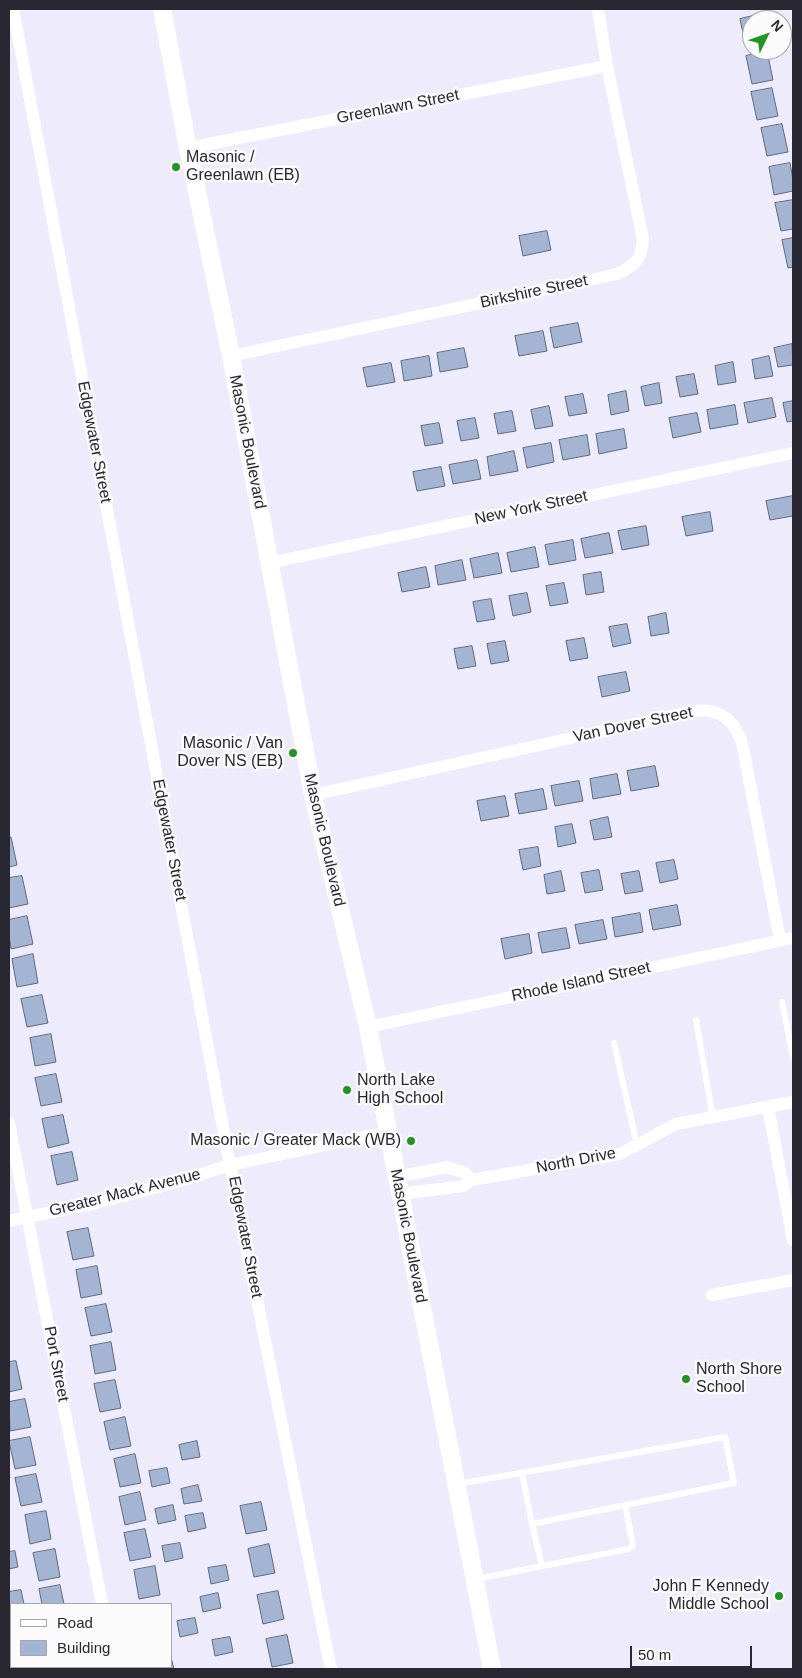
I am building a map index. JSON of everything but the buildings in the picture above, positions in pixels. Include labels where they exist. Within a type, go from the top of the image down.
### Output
[{"type":"street","name":"Edgewater Street","points":[[13,9],[230,1165],[332,1669]]},
{"type":"street","name":"Masonic Boulevard","points":[[162,9],[313,795],[368,1027],[492,1669]]},
{"type":"street","name":"Birkshire Street","points":[[230,356],[617,274],[628,269],[638,260],[642,250],[643,239],[607,66],[598,9]]},
{"type":"street","name":"Greenlawn Street","points":[[188,148],[607,66]]},
{"type":"street","name":"New York Street","points":[[269,563],[793,453]]},
{"type":"street","name":"Van Dover Street","points":[[313,795],[694,711],[706,709],[715,711],[726,717],[739,734],[742,743],[787,939]]},
{"type":"street","name":"Rhode Island Street","points":[[368,1027],[787,939]]},
{"type":"street","name":"North Drive","points":[[399,1186],[463,1186],[472,1180],[620,1154],[676,1124],[793,1102]]},
{"type":"street","points":[[768,1107],[793,1240]]},
{"type":"street","name":"Port Street","points":[[9,1123],[102,1603]]},
{"type":"street","name":"Greater Mack Avenue","points":[[9,1221],[96,1203],[170,1184],[230,1165],[388,1132]]},
{"type":"street","points":[[399,1186],[447,1167],[465,1174],[472,1180]]},
{"type":"street","points":[[712,1295],[793,1280]]},
{"type":"lane","points":[[782,1002],[793,1058]]},
{"type":"lane","points":[[696,1020],[713,1118]]},
{"type":"lane","points":[[614,1043],[637,1145]]},
{"type":"lane","points":[[456,1484],[725,1437],[734,1483],[532,1524]]},
{"type":"lane","points":[[522,1473],[542,1566]]},
{"type":"lane","points":[[475,1580],[629,1550],[633,1545],[625,1505]]},
{"type":"place","name":"Masonic / Greenlawn (EB)","points":[[176,167]]},
{"type":"place","name":"Masonic / Van Dover NS (EB)","points":[[293,753]]},
{"type":"place","name":"North Lake High School","points":[[347,1090]]},
{"type":"place","name":"Masonic / Greater Mack (WB)","points":[[411,1141]]},
{"type":"place","name":"North Shore School","points":[[686,1379]]},
{"type":"place","name":"John F Kennedy Middle School","points":[[779,1596]]}]
